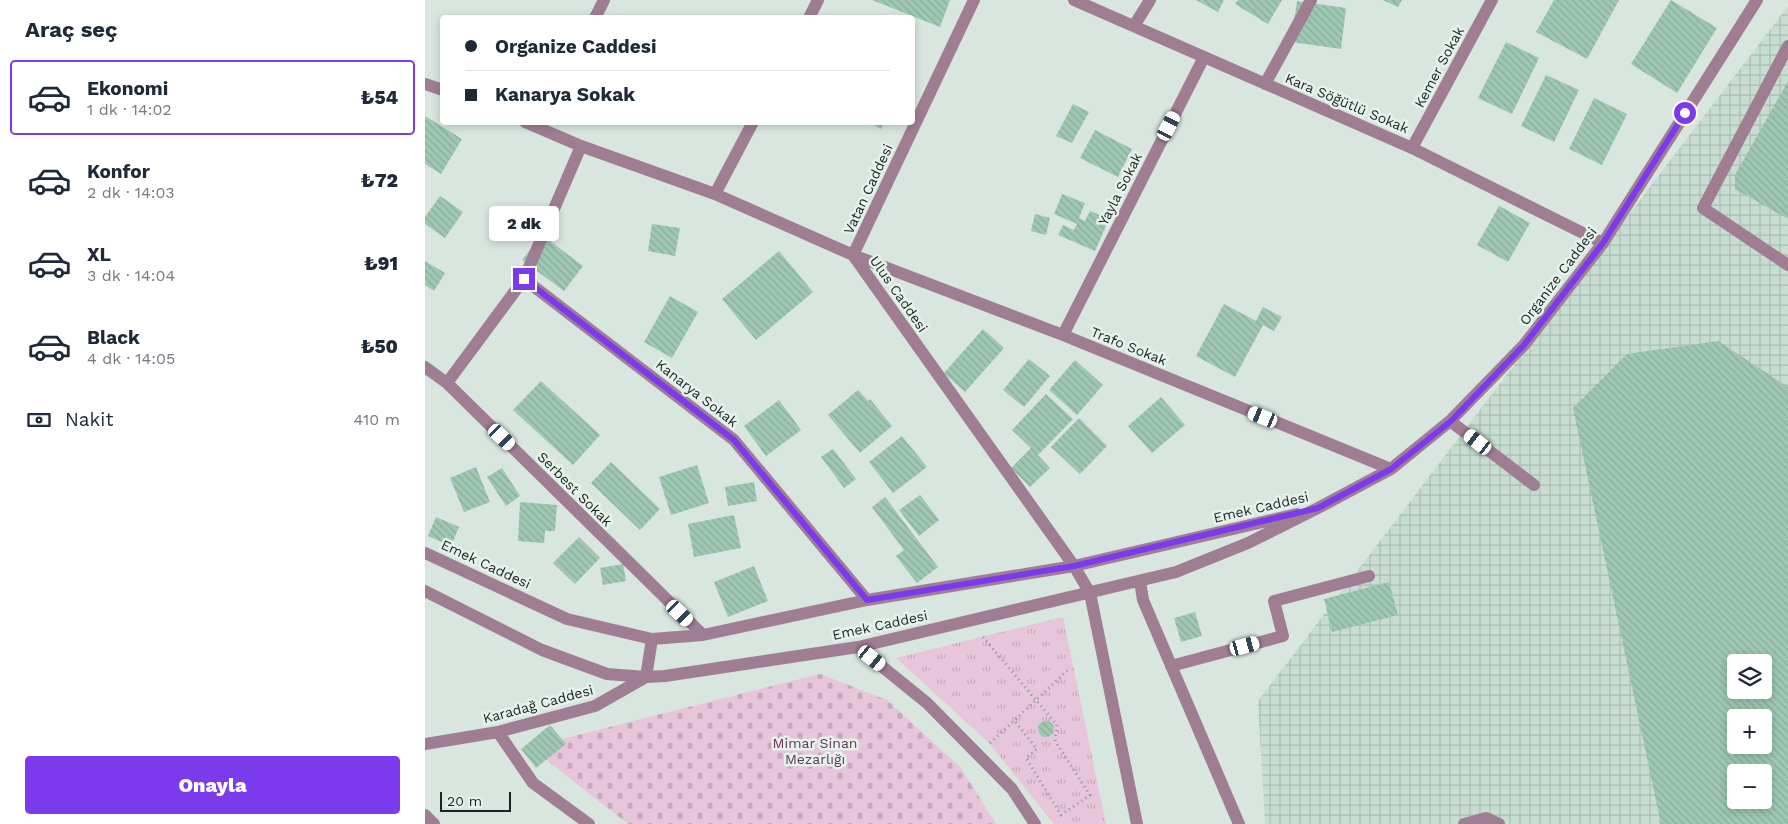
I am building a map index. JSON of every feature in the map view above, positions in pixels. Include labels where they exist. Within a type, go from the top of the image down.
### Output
[{"type":"street","points":[[596,15],[604,0]]},
{"type":"street","points":[[810,15],[818,0]]},
{"type":"street","name":"Vatan Caddesi","points":[[915,124],[974,0]]},
{"type":"street","name":"Kara Söğütlü Sokak","points":[[1074,0],[1412,148],[1603,243]]},
{"type":"street","points":[[1134,26],[1149,0]]},
{"type":"street","points":[[1265,84],[1311,0]]},
{"type":"street","name":"Kemer Sokak","points":[[1412,148],[1492,0]]},
{"type":"street","name":"Organize Caddesi","points":[[1318,508],[1391,469],[1451,421],[1524,345],[1603,243],[1757,0]]},
{"type":"street","points":[[1788,46],[1703,208],[1788,265]]},
{"type":"street","name":"Yayla Sokak","points":[[1063,335],[1204,57]]},
{"type":"street","points":[[425,84],[440,89]]},
{"type":"street","name":"Ulus Caddesi","points":[[541,125],[581,146],[715,194],[853,255],[1074,566],[1090,593],[1137,824]]},
{"type":"street","points":[[715,194],[751,125]]},
{"type":"street","name":"Vatan Caddesi","points":[[853,255],[915,125]]},
{"type":"street","points":[[447,384],[524,279],[581,146]]},
{"type":"street","name":"Trafo Sokak","points":[[853,255],[1063,335],[1391,469]]},
{"type":"street","name":"Kanarya Sokak","points":[[524,279],[734,440],[867,600]]},
{"type":"street","name":"Serbest Sokak","points":[[425,367],[447,384],[703,635]]},
{"type":"street","points":[[1451,421],[1534,486]]},
{"type":"street","name":"Emek Caddesi","points":[[425,553],[567,619],[652,639],[703,635],[867,600],[1074,566],[1318,508]]},
{"type":"street","name":"Emek Caddesi","points":[[425,591],[542,650],[607,674],[646,677],[665,676],[858,647],[1175,572],[1239,546],[1318,508]]},
{"type":"street","points":[[1171,666],[1283,636],[1274,601],[1369,576]]},
{"type":"street","points":[[1140,581],[1143,600],[1239,824]]},
{"type":"street","points":[[646,677],[652,639]]},
{"type":"street","points":[[858,647],[927,703],[1012,789],[1035,824]]},
{"type":"street","name":"Karadağ Caddesi","points":[[425,744],[498,732],[595,706],[646,677]]},
{"type":"street","points":[[498,732],[533,783],[589,824]]},
{"type":"street","points":[[425,815],[434,824]]},
{"type":"street","points":[[1465,824],[1486,818],[1499,824]]},
{"type":"path","points":[[983,636],[1057,725],[1055,741],[1090,795],[1061,815],[1026,758],[1037,749],[1014,720]]},
{"type":"path","points":[[989,743],[1068,670]]},
{"type":"shaded area","points":[[1788,6],[1788,824],[1265,824],[1258,701]]},
{"type":"green space","points":[[1063,617],[1106,824],[1054,824],[989,743],[896,658]]},
{"type":"green space","name":"Mimar Sinan Mezarlığı","points":[[820,674],[887,700],[961,768],[996,824],[628,824],[530,747]]},
{"type":"building","points":[[872,0],[950,0],[940,27],[915,17],[915,15],[910,15]]},
{"type":"building","points":[[1196,0],[1224,0],[1218,12]]},
{"type":"building","points":[[1238,0],[1282,0],[1268,24],[1235,4]]},
{"type":"building","points":[[1383,0],[1402,0],[1398,7]]},
{"type":"building","points":[[1554,0],[1619,0],[1587,59],[1536,32]]},
{"type":"building","points":[[1671,0],[1717,28],[1677,93],[1631,64]]},
{"type":"building","points":[[1297,1],[1346,8],[1341,49],[1291,42]]},
{"type":"building","points":[[1506,42],[1539,58],[1512,114],[1478,98]]},
{"type":"building","points":[[1546,75],[1579,90],[1554,142],[1521,126]]},
{"type":"building","points":[[1788,81],[1788,219],[1735,189],[1735,175]]},
{"type":"building","points":[[1594,98],[1627,114],[1602,165],[1569,149]]},
{"type":"building","points":[[1073,104],[1089,112],[1072,143],[1056,136]]},
{"type":"building","points":[[425,116],[462,139],[441,174],[425,164]]},
{"type":"building","points":[[873,125],[883,125],[881,129]]},
{"type":"building","points":[[1095,130],[1132,149],[1118,177],[1080,158]]},
{"type":"building","points":[[1062,194],[1085,203],[1079,218],[1085,221],[1090,211],[1109,219],[1095,251],[1058,235],[1063,225],[1074,230],[1077,224],[1054,214]]},
{"type":"building","points":[[440,196],[463,212],[445,238],[425,224],[425,217]]},
{"type":"building","points":[[1499,206],[1530,223],[1508,262],[1477,245]]},
{"type":"building","points":[[1035,214],[1050,218],[1046,235],[1031,231]]},
{"type":"building","points":[[652,224],[680,228],[675,256],[648,251]]},
{"type":"building","points":[[542,235],[583,266],[564,291],[522,260]]},
{"type":"building","points":[[779,251],[813,292],[756,340],[722,299]]},
{"type":"building","points":[[425,261],[445,273],[434,291],[425,285]]},
{"type":"building","points":[[670,296],[698,312],[672,358],[644,342]]},
{"type":"building","points":[[1224,304],[1256,321],[1263,307],[1282,317],[1274,331],[1263,325],[1235,377],[1196,356]]},
{"type":"building","points":[[983,329],[1004,348],[965,392],[944,373]]},
{"type":"building","points":[[1718,341],[1788,387],[1788,824],[1661,824],[1573,408],[1627,354]]},
{"type":"building","points":[[1029,359],[1050,376],[1024,407],[1003,390]]},
{"type":"building","points":[[1075,360],[1103,385],[1077,415],[1049,390]]},
{"type":"building","points":[[541,381],[600,435],[573,465],[513,410]]},
{"type":"building","points":[[858,390],[868,401],[870,399],[892,426],[860,453],[828,415]]},
{"type":"building","points":[[1046,394],[1073,419],[1038,455],[1050,468],[1030,487],[1011,468],[1031,448],[1012,430]]},
{"type":"building","points":[[1161,397],[1185,425],[1152,453],[1128,426]]},
{"type":"building","points":[[779,400],[801,430],[766,456],[744,426]]},
{"type":"building","points":[[1079,418],[1107,446],[1080,474],[1051,447]]},
{"type":"building","points":[[902,436],[927,467],[893,493],[869,462]]},
{"type":"building","points":[[833,449],[856,479],[844,488],[821,457]]},
{"type":"building","points":[[611,462],[660,509],[640,530],[591,483]]},
{"type":"building","points":[[697,465],[709,503],[671,515],[659,477]]},
{"type":"building","points":[[476,467],[490,502],[464,512],[450,478]]},
{"type":"building","points":[[502,468],[520,496],[506,506],[487,477]]},
{"type":"building","points":[[754,482],[757,501],[728,506],[725,487]]},
{"type":"building","points":[[920,495],[939,520],[919,536],[899,510]]},
{"type":"building","points":[[885,497],[938,567],[917,583],[896,556],[904,550],[872,507]]},
{"type":"building","points":[[520,502],[557,505],[555,531],[545,531],[544,543],[518,541]]},
{"type":"building","points":[[734,515],[741,548],[694,557],[688,524]]},
{"type":"building","points":[[436,517],[459,527],[451,546],[428,536]]},
{"type":"building","points":[[579,537],[600,558],[575,584],[553,563]]},
{"type":"building","points":[[623,564],[626,581],[603,585],[600,568]]},
{"type":"building","points":[[754,566],[768,601],[728,617],[714,582]]},
{"type":"building","points":[[1389,582],[1398,615],[1332,632],[1324,599]]},
{"type":"building","points":[[1195,612],[1202,636],[1181,642],[1174,618]]},
{"type":"building","points":[[1043,721],[1049,721],[1054,726],[1052,735],[1043,737],[1038,732],[1038,726]]},
{"type":"building","points":[[550,725],[566,744],[536,768],[521,749]]},
{"type":"route","points":[[524,279],[734,440],[867,600],[1074,566],[1318,508],[1381,475],[1451,421],[1524,345],[1603,243],[1685,113]]}]
